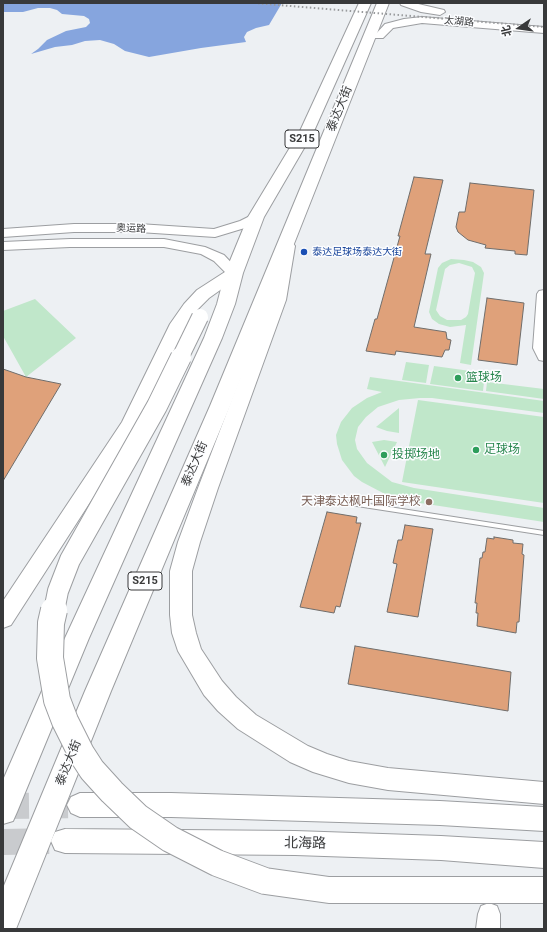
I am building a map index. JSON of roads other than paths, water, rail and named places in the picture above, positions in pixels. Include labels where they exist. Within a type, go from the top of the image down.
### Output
[{"type":"highway","name":"泰达大街","points":[[3,812],[77,638],[213,338],[226,304],[234,273],[256,217],[307,131],[365,3]]},
{"type":"highway","name":"泰达大街","points":[[3,924],[98,691],[288,240],[383,3]]},
{"type":"highway","points":[[351,82],[368,63],[379,36]]},
{"type":"main road","name":"太湖路","points":[[405,3],[414,7],[437,12],[544,21]]},
{"type":"main road","name":"太湖路","points":[[379,36],[389,26],[404,22],[422,20],[544,30]]},
{"type":"main road","points":[[288,240],[278,300],[206,494],[181,571],[181,615],[184,633],[190,651],[213,688],[242,718],[299,754],[322,764],[349,772],[388,780],[544,793]]},
{"type":"main road","points":[[234,273],[200,317],[157,406],[70,560],[58,591],[51,623],[50,658],[57,700],[65,721],[81,753],[92,770],[138,817],[170,839],[188,849],[217,863],[265,881],[329,890],[544,890]]},
{"type":"main road","points":[[3,619],[130,423],[179,324],[186,313],[203,294],[234,273]]},
{"type":"main road","points":[[80,805],[171,805],[432,813],[544,819]]},
{"type":"main road","name":"北海路","points":[[65,841],[303,843],[441,848],[544,855]]},
{"type":"street","name":"奥运路","points":[[3,233],[67,229],[139,228],[215,233],[244,224],[256,217]]},
{"type":"street","name":"奥运路","points":[[3,246],[70,243],[164,243],[206,251],[220,258],[234,273]]},
{"type":"street","points":[[544,294],[540,348],[544,357]]},
{"type":"lane","points":[[344,502],[544,534]]},
{"type":"water","points":[[3,3],[282,3],[269,25],[247,32],[244,37],[246,42],[149,57],[125,51],[114,44],[100,40],[85,41],[72,45],[55,47],[31,54],[47,40],[66,31],[86,27],[90,23],[89,19],[84,16],[62,14],[57,10],[50,8],[38,8],[23,12],[3,12]]},
{"type":"tunnel","points":[[3,806],[80,805]]},
{"type":"tunnel","points":[[3,842],[49,841]]},
{"type":"railway","points":[[254,3],[544,27]]},
{"type":"place","name":"泰达足球场泰达大街","points":[[304,252]]},
{"type":"place","name":"篮球场","points":[[458,378]]},
{"type":"place","name":"足球场","points":[[476,450]]},
{"type":"place","name":"投掷场地","points":[[384,455]]},
{"type":"place","name":"天津泰达枫叶国际学校","points":[[429,502]]}]
